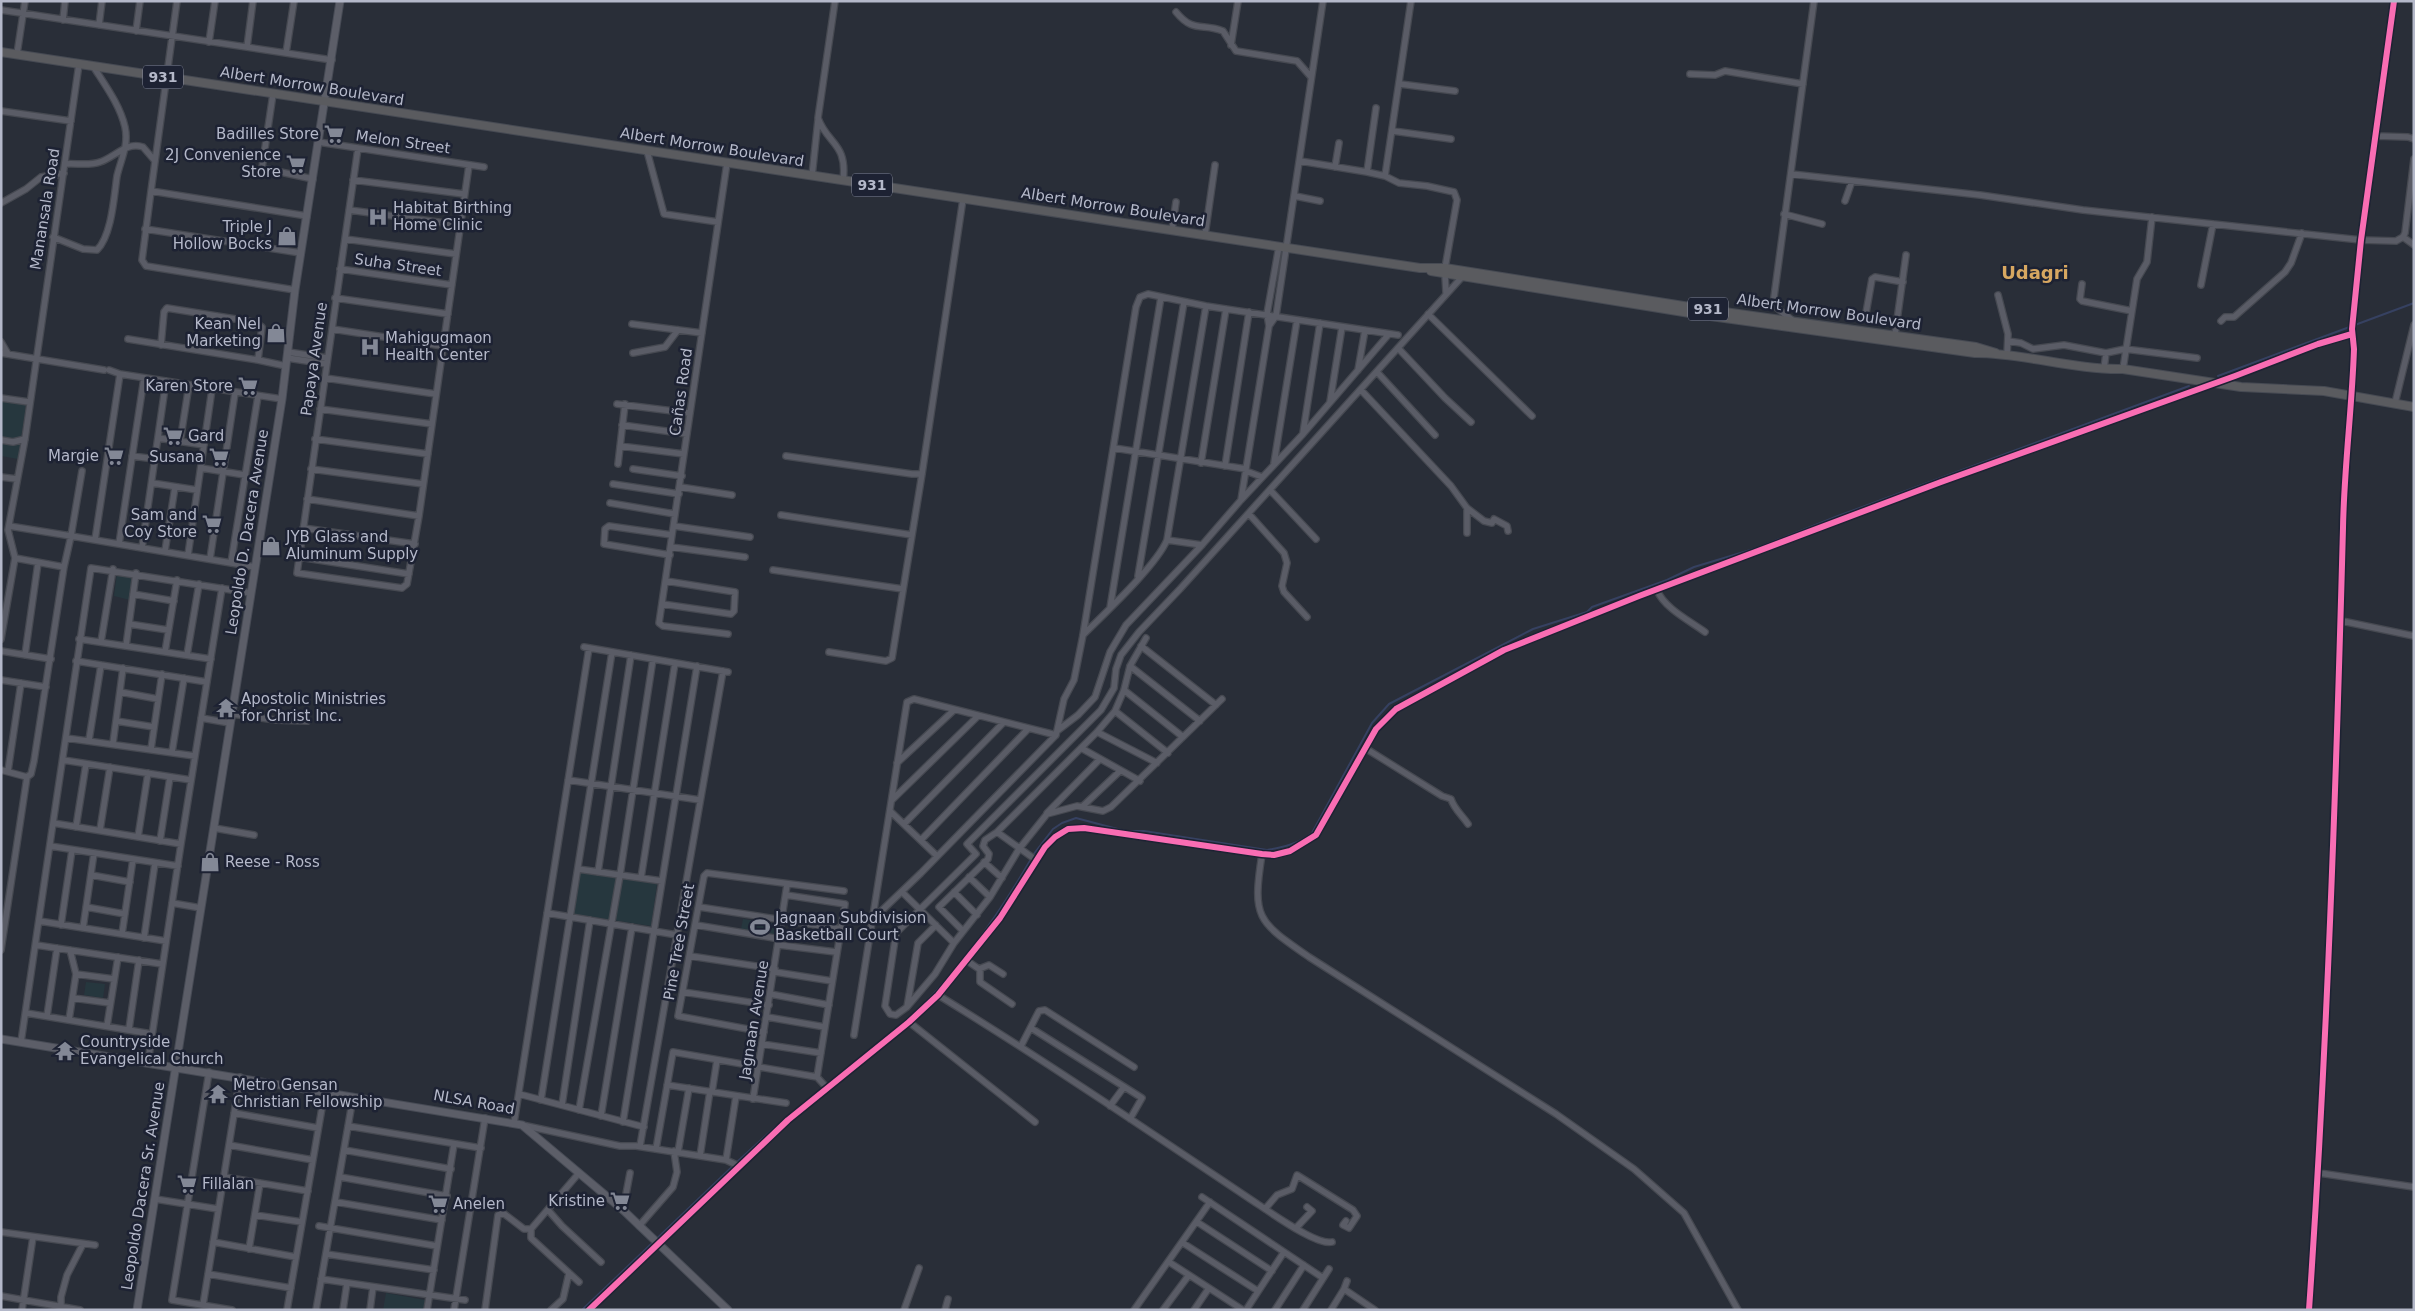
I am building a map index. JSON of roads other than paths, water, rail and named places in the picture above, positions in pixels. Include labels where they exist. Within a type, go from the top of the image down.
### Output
[{"type":"highway","name":"Albert Morrow Boulevard","points":[[1,52],[1420,268],[1976,347],[2007,355],[2104,369],[2123,369],[2256,389],[2315,390],[2414,407]]},
{"type":"highway","name":"Albert Morrow Boulevard","points":[[1445,271],[1462,277],[1765,324],[1975,353],[1996,353]]},
{"type":"main road","name":"Leopoldo D. Dacera Avenue","points":[[177,1066],[282,398],[295,290],[326,102],[340,1]]},
{"type":"main road","name":"NLSA Road","points":[[1,1039],[177,1066],[518,1124],[623,1210],[728,1310]]},
{"type":"main road","name":"Leopoldo Dacera Sr. Avenue","points":[[137,1310],[177,1066]]},
{"type":"street","points":[[17,54],[25,1]]},
{"type":"street","points":[[63,20],[65,1]]},
{"type":"street","points":[[99,25],[102,1]]},
{"type":"street","points":[[136,31],[140,1]]},
{"type":"street","points":[[177,1],[142,260],[146,266],[295,290]]},
{"type":"street","points":[[208,42],[215,1]]},
{"type":"street","points":[[247,47],[253,1]]},
{"type":"street","points":[[286,53],[294,1]]},
{"type":"street","points":[[812,176],[818,118],[835,1]]},
{"type":"street","points":[[1231,45],[1238,1]]},
{"type":"street","points":[[1241,500],[1269,326],[1267,314],[1295,196],[1323,1]]},
{"type":"street","points":[[1385,176],[1411,1]]},
{"type":"street","points":[[1796,322],[1777,308],[1774,297],[1814,1]]},
{"type":"street","points":[[2309,1310],[2329,989],[2342,621],[2343,526],[2354,349],[2352,329],[2361,240],[2394,1]]},
{"type":"street","points":[[1,10],[332,60]]},
{"type":"street","points":[[1176,12],[1186,23],[1193,27],[1223,30],[1231,45],[1239,52],[1297,61],[1311,77]]},
{"type":"street","name":"Manansala Road","points":[[15,558],[8,533],[9,523],[25,439],[79,64]]},
{"type":"street","points":[[53,237],[83,249],[94,250],[100,247],[112,209],[118,175],[126,147],[123,120],[93,66]]},
{"type":"street","points":[[1690,74],[1715,75],[1725,71],[1802,84]]},
{"type":"street","points":[[1400,84],[1455,91]]},
{"type":"street","points":[[273,94],[262,168],[313,179]]},
{"type":"street","points":[[1367,172],[1376,108]]},
{"type":"street","points":[[1,111],[71,122]]},
{"type":"street","points":[[818,118],[820,124],[839,147],[844,168],[843,181]]},
{"type":"street","points":[[1393,131],[1451,139]]},
{"type":"street","points":[[2376,136],[2408,137],[2414,140]]},
{"type":"street","name":"Melon Street","points":[[318,142],[484,167]]},
{"type":"street","points":[[1336,167],[1339,143]]},
{"type":"street","points":[[65,164],[100,162],[126,147],[144,147],[155,161]]},
{"type":"street","name":"Papaya Avenue","points":[[358,148],[297,573],[402,588],[406,586],[409,574]]},
{"type":"street","points":[[647,151],[662,212],[666,215],[718,222]]},
{"type":"street","points":[[2403,238],[2414,158]]},
{"type":"street","points":[[1300,161],[1367,172],[1385,176],[1399,183],[1447,189],[1456,195],[1445,271],[1446,292]]},
{"type":"street","name":"Cañas Road","points":[[726,163],[660,625],[728,634]]},
{"type":"street","points":[[299,557],[409,574],[424,484],[469,164]]},
{"type":"street","points":[[1205,235],[1215,165]]},
{"type":"street","points":[[1,203],[26,189],[41,177],[64,172]]},
{"type":"street","points":[[1791,174],[2361,240],[2396,241],[2403,238]]},
{"type":"street","points":[[353,180],[464,194]]},
{"type":"street","points":[[1846,201],[1852,181]]},
{"type":"street","points":[[151,191],[307,216]]},
{"type":"street","points":[[1295,196],[1320,200]]},
{"type":"street","points":[[829,652],[890,661],[892,658],[922,474],[963,199]]},
{"type":"street","points":[[1172,230],[1176,202]]},
{"type":"street","points":[[349,210],[460,225]]},
{"type":"street","points":[[1784,214],[1822,224]]},
{"type":"street","points":[[2123,369],[2136,279],[2144,268],[2148,254],[2152,217]]},
{"type":"street","points":[[2201,285],[2213,224]]},
{"type":"street","points":[[145,229],[301,253]]},
{"type":"street","points":[[2221,321],[2225,317],[2234,317],[2285,272],[2291,263],[2302,233]]},
{"type":"street","points":[[2403,238],[2414,245]]},
{"type":"street","points":[[344,239],[456,254]]},
{"type":"street","points":[[1269,326],[1276,316],[1282,247]]},
{"type":"street","points":[[1895,336],[1906,255]]},
{"type":"street","name":"Suha Street","points":[[340,269],[452,285]]},
{"type":"street","points":[[1100,759],[1047,814],[1019,849],[990,896],[954,943],[935,974],[907,1007],[894,1015],[886,1011],[884,1006],[896,933],[976,854],[967,844],[1101,710],[1114,688],[1116,669],[1126,648],[1361,390],[1446,292],[1462,277]]},
{"type":"street","points":[[1868,319],[1866,313],[1872,279],[1875,277],[1903,282]]},
{"type":"street","points":[[2082,284],[2080,299],[2082,301],[2132,311]]},
{"type":"street","points":[[1056,733],[1064,699],[1074,680],[1083,635],[1137,302],[1145,294],[1206,306],[1398,335]]},
{"type":"street","points":[[1998,295],[2008,341],[2007,355]]},
{"type":"street","points":[[1110,608],[1161,297]]},
{"type":"street","points":[[335,298],[448,314]]},
{"type":"street","points":[[1138,578],[1184,302]]},
{"type":"street","points":[[1083,635],[1138,578],[1167,540],[1206,306]]},
{"type":"street","points":[[1767,318],[1777,308]]},
{"type":"street","points":[[160,344],[166,309],[198,312],[261,325],[262,332],[258,360]]},
{"type":"street","points":[[1201,462],[1226,309]]},
{"type":"street","points":[[1225,466],[1248,312]]},
{"type":"street","points":[[1428,314],[1532,416]]},
{"type":"street","points":[[1274,463],[1296,320]]},
{"type":"street","points":[[1303,434],[1320,323]]},
{"type":"street","points":[[632,324],[702,333]]},
{"type":"street","points":[[2395,403],[2414,325]]},
{"type":"street","points":[[1330,403],[1342,327]]},
{"type":"street","points":[[332,329],[443,346]]},
{"type":"street","points":[[589,1310],[733,1163],[909,1022],[938,995],[1000,918],[1036,860],[1055,837],[1074,827],[1262,854],[1274,855],[1290,851],[1316,835],[1376,729],[1396,708],[1504,650],[1940,482],[2215,383],[2352,329]]},
{"type":"street","points":[[633,353],[666,346],[678,330]]},
{"type":"street","points":[[1358,371],[1365,330]]},
{"type":"street","points":[[874,918],[902,892],[1056,733],[1078,716],[1095,697],[1110,652],[1126,625],[1202,546],[1390,334]]},
{"type":"street","points":[[128,339],[286,366]]},
{"type":"street","points":[[2008,341],[2021,343],[2033,349],[2064,345],[2106,353],[2125,349],[2197,358]]},
{"type":"street","points":[[1,342],[5,354],[235,393],[282,398]]},
{"type":"street","points":[[1398,348],[1445,398],[1471,422]]},
{"type":"street","points":[[2104,369],[2106,353]]},
{"type":"street","points":[[287,355],[327,361]]},
{"type":"street","points":[[1377,372],[1435,435]]},
{"type":"street","points":[[95,540],[120,374]]},
{"type":"street","points":[[118,544],[144,378]]},
{"type":"street","points":[[325,378],[436,394]]},
{"type":"street","points":[[1333,380],[1346,385]]},
{"type":"street","points":[[142,548],[166,381]]},
{"type":"street","points":[[180,442],[189,385]]},
{"type":"street","points":[[188,555],[212,389]]},
{"type":"street","points":[[1361,390],[1451,486],[1467,508],[1484,521],[1492,523],[1494,519],[1507,526],[1508,531]]},
{"type":"street","points":[[210,559],[235,393]]},
{"type":"street","points":[[231,563],[258,396]]},
{"type":"street","points":[[1,398],[29,402]]},
{"type":"street","points":[[617,404],[690,414]]},
{"type":"street","points":[[618,464],[624,404]]},
{"type":"street","points":[[320,409],[432,424]]},
{"type":"street","points":[[622,426],[687,434]]},
{"type":"street","points":[[158,438],[204,445]]},
{"type":"street","points":[[1,440],[14,442],[25,439]]},
{"type":"street","points":[[315,439],[428,454]]},
{"type":"street","points":[[1278,442],[1290,446]]},
{"type":"street","points":[[620,446],[684,454]]},
{"type":"street","points":[[1114,448],[1246,470],[1262,477]]},
{"type":"street","points":[[132,456],[155,459]]},
{"type":"street","points":[[786,456],[922,474]]},
{"type":"street","points":[[201,468],[245,475]]},
{"type":"street","points":[[311,469],[424,484]]},
{"type":"street","points":[[633,469],[682,476]]},
{"type":"street","points":[[1,950],[27,777],[31,774],[34,762],[64,567],[72,536],[82,472]]},
{"type":"street","points":[[1,477],[17,479]]},
{"type":"street","points":[[152,482],[197,490]]},
{"type":"street","points":[[613,484],[679,494]]},
{"type":"street","points":[[165,551],[175,487]]},
{"type":"street","points":[[680,487],[732,495]]},
{"type":"street","points":[[1270,490],[1316,539]]},
{"type":"street","points":[[307,499],[419,516]]},
{"type":"street","points":[[610,503],[676,514]]},
{"type":"street","points":[[1467,508],[1467,533]]},
{"type":"street","points":[[1249,514],[1284,553],[1287,563],[1282,586],[1284,592],[1307,617]]},
{"type":"street","points":[[781,515],[912,535]]},
{"type":"street","points":[[1,520],[72,536],[255,568]]},
{"type":"street","points":[[670,555],[602,542],[605,529],[609,526],[672,536]]},
{"type":"street","points":[[674,526],[750,537]]},
{"type":"street","points":[[303,528],[415,544]]},
{"type":"street","points":[[1167,540],[1202,546]]},
{"type":"street","points":[[671,546],[745,557]]},
{"type":"street","points":[[1,640],[15,558],[64,567]]},
{"type":"street","points":[[25,655],[38,563]]},
{"type":"street","points":[[21,1042],[90,569],[93,566],[251,593]]},
{"type":"street","points":[[101,642],[113,570]]},
{"type":"street","points":[[772,570],[903,589]]},
{"type":"street","points":[[126,646],[136,573]]},
{"type":"street","points":[[165,652],[177,580]]},
{"type":"street","points":[[662,604],[731,614],[734,611],[735,592],[666,581]]},
{"type":"street","points":[[187,655],[199,584]]},
{"type":"street","points":[[148,1062],[222,588]]},
{"type":"street","points":[[1657,590],[1660,596],[1671,606],[1705,632]]},
{"type":"street","points":[[133,594],[174,601]]},
{"type":"street","points":[[2342,621],[2414,636]]},
{"type":"street","points":[[129,624],[168,630]]},
{"type":"street","points":[[934,912],[989,855],[984,842],[997,832],[1097,732],[1115,711],[1124,690],[1130,666],[1146,638]]},
{"type":"street","points":[[79,639],[211,659]]},
{"type":"street","points":[[1141,646],[1216,705]]},
{"type":"street","points":[[640,1146],[700,800],[725,671],[586,647],[568,780],[519,1094],[518,1124],[620,1146],[640,1146],[733,1163]]},
{"type":"street","points":[[1,651],[51,659]]},
{"type":"street","points":[[541,1100],[612,652]]},
{"type":"street","points":[[598,872],[631,655]]},
{"type":"street","points":[[579,1110],[620,875],[653,659]]},
{"type":"street","points":[[76,661],[207,682]]},
{"type":"street","points":[[641,878],[675,663]]},
{"type":"street","points":[[89,740],[101,665]]},
{"type":"street","points":[[623,1122],[697,666]]},
{"type":"street","points":[[1130,666],[1200,721]]},
{"type":"street","points":[[113,743],[123,668]]},
{"type":"street","points":[[151,748],[162,674]]},
{"type":"street","points":[[172,752],[184,678]]},
{"type":"street","points":[[1,680],[46,687]]},
{"type":"street","points":[[21,683],[4,770],[27,777]]},
{"type":"street","points":[[1124,690],[1183,737]]},
{"type":"street","points":[[120,692],[158,699]]},
{"type":"street","points":[[854,1035],[908,700],[914,699],[953,711],[1028,729],[1056,733]]},
{"type":"street","points":[[1047,814],[1066,808],[1083,806],[1106,810],[1140,781],[1222,699]]},
{"type":"street","points":[[897,763],[953,711]]},
{"type":"street","points":[[1115,711],[1168,753]]},
{"type":"street","points":[[232,714],[307,722]]},
{"type":"street","points":[[892,800],[977,716]]},
{"type":"street","points":[[201,718],[230,724]]},
{"type":"street","points":[[116,721],[154,727]]},
{"type":"street","points":[[904,824],[1003,723]]},
{"type":"street","points":[[921,840],[1028,729]]},
{"type":"street","points":[[1097,732],[1157,764]]},
{"type":"street","points":[[66,738],[151,748],[195,756]]},
{"type":"street","points":[[1081,748],[1140,781]]},
{"type":"street","points":[[1365,748],[1442,796],[1451,799],[1454,809],[1468,824]]},
{"type":"street","points":[[63,760],[191,780]]},
{"type":"street","points":[[76,827],[86,764]]},
{"type":"street","points":[[100,830],[110,767]]},
{"type":"street","points":[[1083,806],[1120,771]]},
{"type":"street","points":[[138,837],[148,773]]},
{"type":"street","points":[[160,840],[170,777]]},
{"type":"street","points":[[568,780],[700,800]]},
{"type":"street","points":[[1060,800],[1066,808]]},
{"type":"street","points":[[890,811],[937,856]]},
{"type":"street","points":[[53,823],[181,844]]},
{"type":"street","points":[[214,828],[254,835]]},
{"type":"street","points":[[997,832],[1036,860]]},
{"type":"street","points":[[50,846],[178,866]]},
{"type":"street","points":[[61,925],[72,850]]},
{"type":"street","points":[[83,928],[94,853]]},
{"type":"street","points":[[1262,854],[1257,902],[1263,917],[1272,930],[1309,957],[1564,1120],[1634,1169],[1684,1214],[1738,1310]]},
{"type":"street","points":[[122,934],[133,859]]},
{"type":"street","points":[[984,862],[1002,878]]},
{"type":"street","points":[[144,938],[154,863]]},
{"type":"street","points":[[578,868],[662,881]]},
{"type":"street","name":"Pine Tree Street","points":[[764,1032],[679,1018],[683,992],[703,878],[707,873],[787,885]]},
{"type":"street","points":[[91,875],[130,882]]},
{"type":"street","points":[[969,877],[990,896]]},
{"type":"street","points":[[787,885],[789,882],[844,891]]},
{"type":"street","name":"Jagnaan Avenue","points":[[753,1099],[783,921],[787,885]]},
{"type":"street","points":[[902,892],[954,943]]},
{"type":"street","points":[[954,892],[976,915]]},
{"type":"street","points":[[786,896],[845,904],[817,1077]]},
{"type":"street","points":[[172,903],[201,908]]},
{"type":"street","points":[[699,907],[841,930]]},
{"type":"street","points":[[939,907],[963,931]]},
{"type":"street","points":[[86,908],[125,914]]},
{"type":"street","points":[[547,913],[677,935]]},
{"type":"street","points":[[562,1106],[590,920]]},
{"type":"street","points":[[39,921],[166,941]]},
{"type":"street","points":[[696,925],[836,952]]},
{"type":"street","points":[[907,1007],[918,943],[936,926]]},
{"type":"street","points":[[601,1116],[632,927]]},
{"type":"street","points":[[36,944],[162,964]]},
{"type":"street","points":[[47,1016],[57,948]]},
{"type":"street","points":[[69,1020],[76,974],[70,950]]},
{"type":"street","points":[[690,956],[832,981]]},
{"type":"street","points":[[107,1026],[118,957]]},
{"type":"street","points":[[129,1029],[139,960]]},
{"type":"street","points":[[966,960],[980,969]]},
{"type":"street","points":[[980,969],[989,965],[1003,974]]},
{"type":"street","points":[[980,969],[980,982],[1012,1004]]},
{"type":"street","points":[[76,974],[114,979]]},
{"type":"street","points":[[683,992],[769,1004]]},
{"type":"street","points":[[770,994],[829,1004]]},
{"type":"street","points":[[938,995],[1021,1046],[1265,1209],[1296,1228],[1328,1241]]},
{"type":"street","points":[[73,998],[110,1003]]},
{"type":"street","points":[[1021,1046],[1039,1011],[1045,1010],[1134,1067]]},
{"type":"street","points":[[26,1013],[152,1034]]},
{"type":"street","points":[[767,1017],[825,1027]]},
{"type":"street","points":[[909,1022],[1035,1122]]},
{"type":"street","points":[[1031,1028],[1142,1098],[1130,1119]]},
{"type":"street","points":[[762,1044],[821,1053]]},
{"type":"street","points":[[656,1149],[673,1052],[817,1077],[827,1088]]},
{"type":"street","points":[[700,1156],[717,1060]]},
{"type":"street","points":[[209,1072],[172,1300],[232,1310]]},
{"type":"street","points":[[203,1305],[240,1077]]},
{"type":"street","points":[[667,1084],[786,1103]]},
{"type":"street","points":[[1110,1106],[1124,1087]]},
{"type":"street","points":[[639,1226],[676,1181],[676,1152],[689,1088]]},
{"type":"street","points":[[519,1094],[644,1128]]},
{"type":"street","points":[[733,1163],[736,1096]]},
{"type":"street","points":[[287,1310],[323,1102]]},
{"type":"street","points":[[316,1310],[351,1109]]},
{"type":"street","points":[[234,1113],[318,1128]]},
{"type":"street","points":[[454,1310],[485,1118]]},
{"type":"street","points":[[348,1126],[481,1148]]},
{"type":"street","points":[[427,1310],[454,1144]]},
{"type":"street","points":[[229,1145],[313,1160]]},
{"type":"street","points":[[344,1150],[451,1170]]},
{"type":"street","points":[[579,1173],[531,1229],[531,1238],[579,1282]]},
{"type":"street","points":[[623,1210],[630,1173]]},
{"type":"street","points":[[2319,1173],[2414,1187]]},
{"type":"street","points":[[1265,1209],[1275,1197],[1292,1189],[1297,1175],[1353,1210],[1357,1216],[1349,1228],[1343,1225],[1346,1220]]},
{"type":"street","points":[[224,1177],[308,1191]]},
{"type":"street","points":[[340,1177],[447,1196]]},
{"type":"street","points":[[249,1249],[260,1182]]},
{"type":"street","points":[[1202,1197],[1323,1278]]},
{"type":"street","points":[[155,1199],[218,1209]]},
{"type":"street","points":[[336,1202],[442,1220]]},
{"type":"street","points":[[1134,1310],[1210,1202]]},
{"type":"street","points":[[1296,1228],[1312,1211],[1306,1207]]},
{"type":"street","points":[[548,1210],[562,1226],[601,1262]]},
{"type":"street","points":[[485,1310],[498,1215],[503,1213],[522,1228],[531,1229]]},
{"type":"street","points":[[255,1215],[302,1222]]},
{"type":"street","points":[[1197,1222],[1272,1271]]},
{"type":"street","points":[[319,1226],[437,1246]]},
{"type":"street","points":[[1,1232],[95,1245]]},
{"type":"street","points":[[22,1310],[33,1237]]},
{"type":"street","points":[[213,1242],[296,1257]]},
{"type":"street","points":[[1182,1243],[1258,1291]]},
{"type":"street","points":[[61,1308],[61,1298],[67,1275],[83,1244]]},
{"type":"street","points":[[1169,1262],[1244,1310],[1284,1252]]},
{"type":"street","points":[[326,1254],[434,1270]]},
{"type":"street","points":[[1275,1310],[1304,1265]]},
{"type":"street","points":[[904,1310],[919,1268]]},
{"type":"street","points":[[1303,1310],[1329,1269]]},
{"type":"street","points":[[551,1310],[563,1300],[569,1273]]},
{"type":"street","points":[[208,1274],[291,1288]]},
{"type":"street","points":[[1163,1310],[1189,1275]]},
{"type":"street","points":[[321,1279],[465,1300]]},
{"type":"street","points":[[1332,1310],[1347,1281]]},
{"type":"street","points":[[343,1310],[347,1283]]},
{"type":"street","points":[[370,1310],[373,1287]]},
{"type":"street","points":[[1194,1310],[1209,1288]]},
{"type":"street","points":[[1344,1289],[1375,1310]]},
{"type":"street","points":[[1,1296],[80,1310]]},
{"type":"street","points":[[945,1310],[948,1300]]},
{"type":"waterway","points":[[2218,376],[2414,303]]},
{"type":"waterway","points":[[1033,855],[1053,829],[1062,823],[1076,818],[1125,831],[1144,831],[1267,850],[1296,842],[1312,833],[1372,723],[1389,704],[1533,629],[1587,612],[1592,607],[1667,580],[1694,567],[1757,548],[1838,516],[2189,386]]},
{"type":"waterway","points":[[886,1037],[924,1004],[954,971],[1008,898],[1031,859]]},
{"type":"waterway","points":[[737,1162],[772,1130],[834,1079]]},
{"type":"waterway","points":[[582,1310],[734,1165]]},
{"type":"place","name":"Badilles Store","points":[[334,134]]},
{"type":"place","name":"2J Convenience Store","points":[[296,164]]},
{"type":"place","name":"Habitat Birthing Home Clinic","points":[[378,217]]},
{"type":"place","name":"Triple J Hollow Bocks","points":[[287,236]]},
{"type":"place","name":"Kean Nel Marketing","points":[[276,333]]},
{"type":"place","name":"Mahigugmaon Health Center","points":[[370,347]]},
{"type":"place","name":"Karen Store","points":[[248,386]]},
{"type":"place","name":"Gard","points":[[173,436]]},
{"type":"place","name":"Margie","points":[[114,456]]},
{"type":"place","name":"Susana","points":[[219,457]]},
{"type":"place","name":"Sam and Coy Store","points":[[212,524]]},
{"type":"place","name":"JYB Glass and Aluminum Supply","points":[[271,546]]},
{"type":"place","name":"Apostolic Ministries for Christ Inc.","points":[[226,708]]},
{"type":"place","name":"Reese - Ross","points":[[210,862]]},
{"type":"place","name":"Jagnaan Subdivision Basketball Court","points":[[760,927]]},
{"type":"place","name":"Countryside Evangelical Church","points":[[65,1051]]},
{"type":"place","name":"Metro Gensan Christian Fellowship","points":[[218,1094]]},
{"type":"place","name":"Fillalan","points":[[187,1184]]},
{"type":"place","name":"Kristine","points":[[620,1201]]},
{"type":"place","name":"Anelen","points":[[438,1204]]},
{"type":"district","name":"Udagri","points":[[2035,273]]}]
